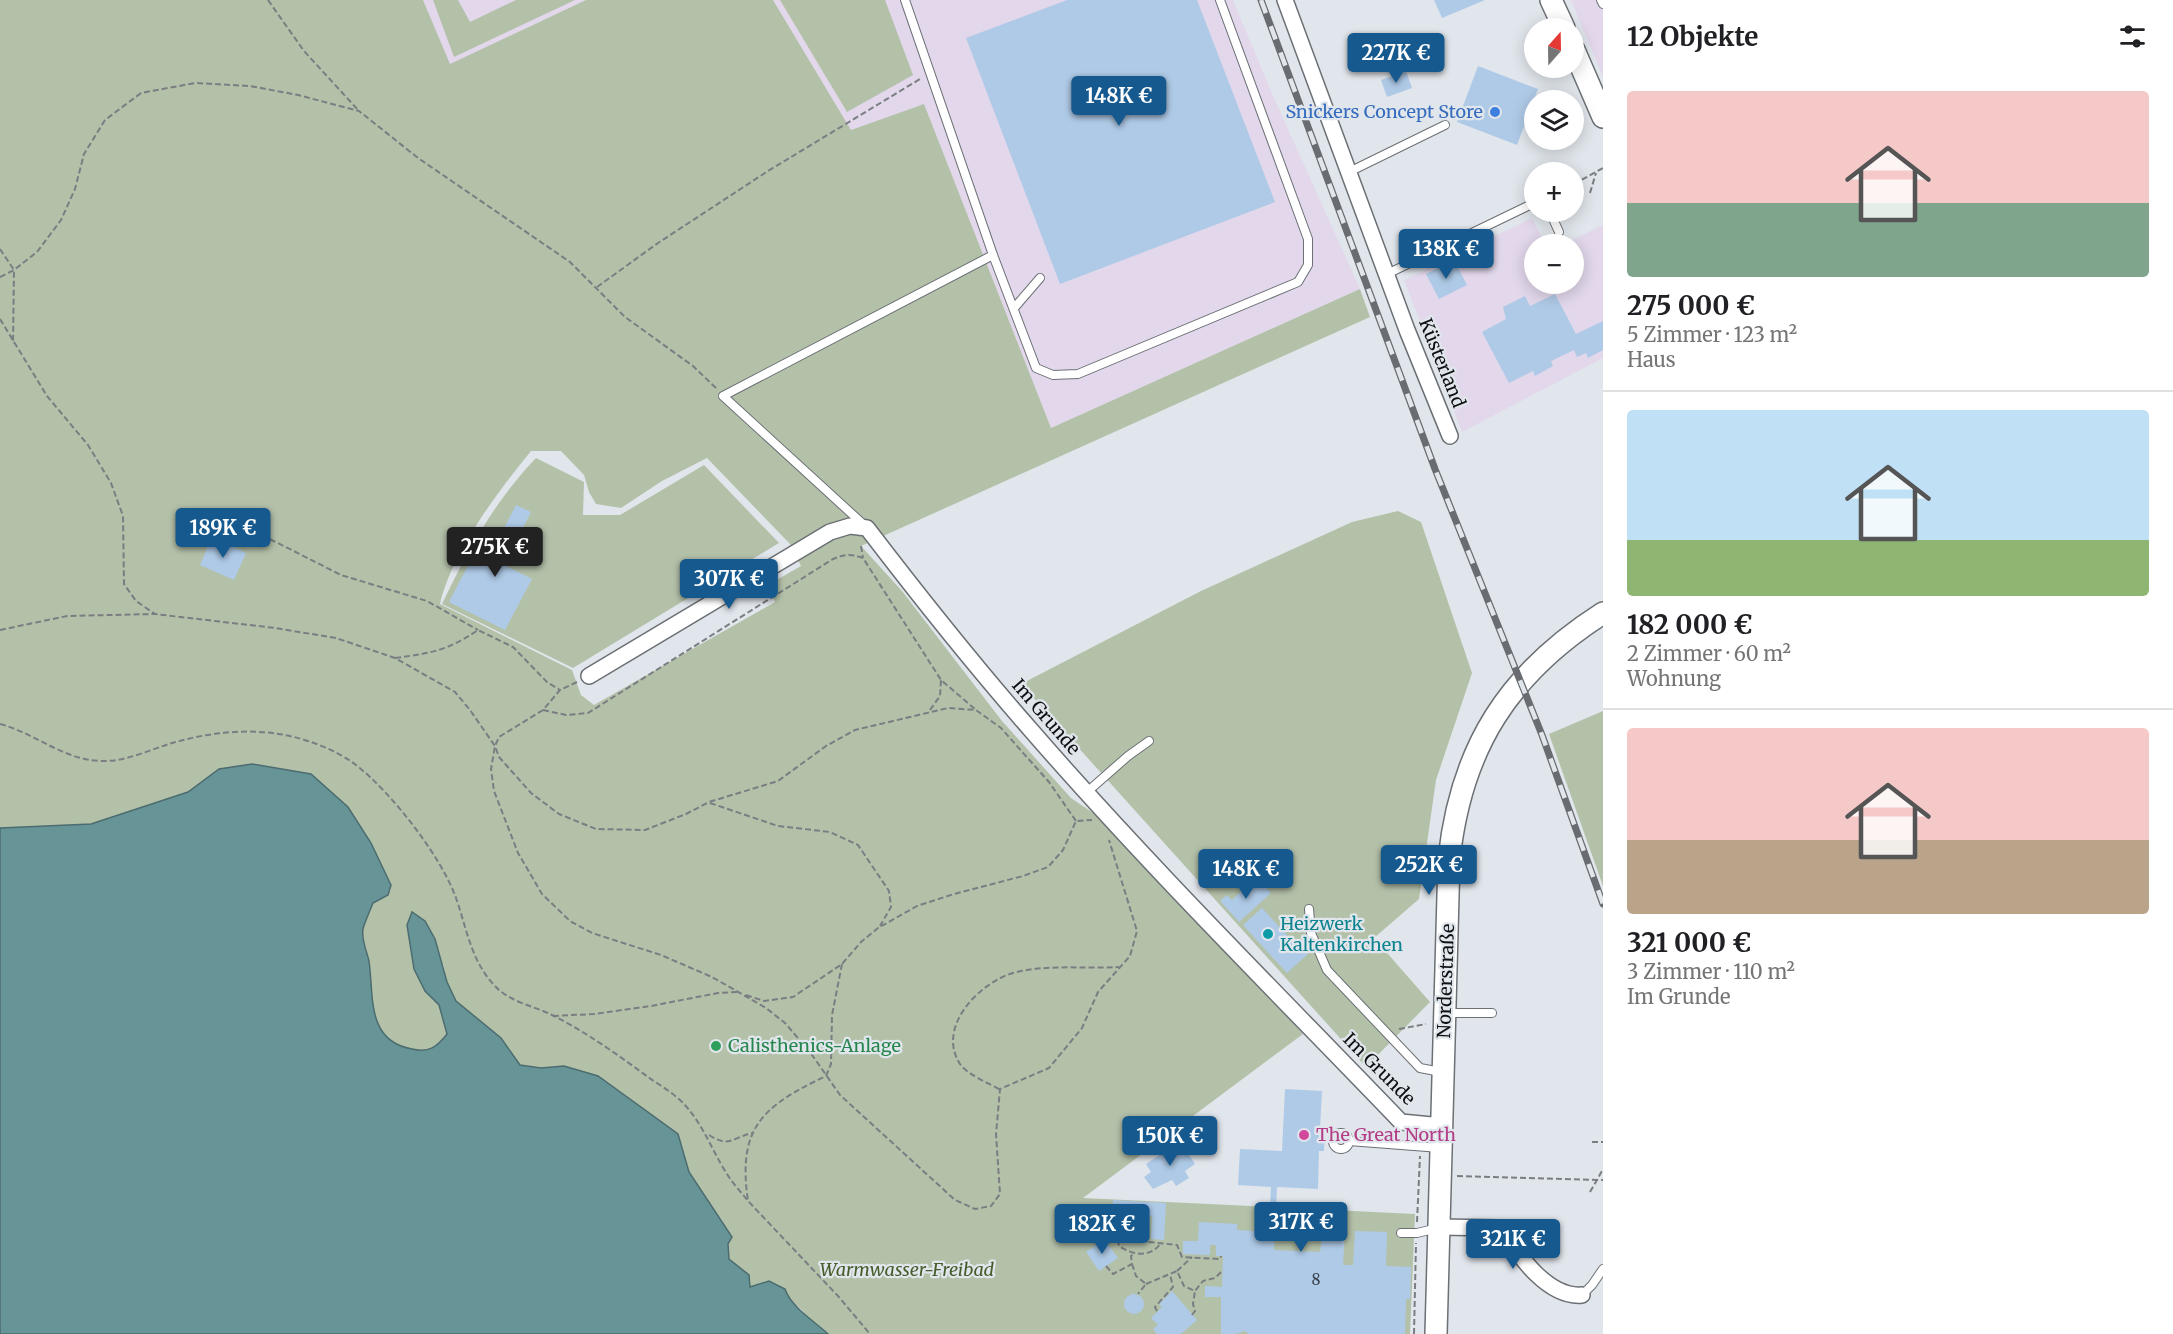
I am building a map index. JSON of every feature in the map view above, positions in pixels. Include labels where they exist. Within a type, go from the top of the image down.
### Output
[{"type":"main road","points":[[1551,0],[1559,18]]},
{"type":"main road","points":[[1584,73],[1603,117]]},
{"type":"main road","name":"Norderstraße","points":[[1437,1334],[1449,859],[1458,804],[1470,766],[1486,731],[1511,692],[1549,653],[1603,613]]},
{"type":"street","name":"Küsterland","points":[[1285,0],[1348,172],[1450,436]]},
{"type":"street","points":[[589,676],[830,532],[850,526],[867,528]]},
{"type":"street","name":"Im Grunde","points":[[867,528],[978,669],[1087,792],[1401,1122],[1442,1126]]},
{"type":"street","points":[[1439,1227],[1500,1228],[1536,1273],[1549,1285],[1562,1292],[1582,1295]]},
{"type":"lane","points":[[905,0],[993,255],[1015,307],[1036,368],[1053,375],[1078,374],[1298,282],[1308,265],[1308,239],[1220,0]]},
{"type":"lane","points":[[1348,172],[1445,125]]},
{"type":"lane","points":[[1387,274],[1524,208]]},
{"type":"lane","points":[[1554,222],[1559,232]]},
{"type":"lane","points":[[867,528],[723,396],[993,255]]},
{"type":"lane","points":[[1015,307],[1040,278]]},
{"type":"lane","points":[[1087,792],[1149,741]]},
{"type":"lane","points":[[1309,909],[1311,933],[1327,970],[1420,1068],[1444,1072]]},
{"type":"lane","points":[[1446,1013],[1492,1013]]},
{"type":"lane","points":[[1349,1141],[1441,1148]]},
{"type":"lane","points":[[1401,1233],[1417,1233],[1439,1227]]},
{"type":"lane","points":[[1582,1295],[1603,1269]]},
{"type":"path","points":[[268,0],[304,51],[359,111],[418,158],[570,262],[625,317],[693,366],[723,396]]},
{"type":"path","points":[[596,287],[658,243],[768,171],[924,76]]},
{"type":"path","points":[[0,277],[14,270],[38,252],[61,220],[75,189],[84,154],[105,120],[141,93],[195,83],[250,86],[298,95],[359,111]]},
{"type":"path","points":[[1584,178],[1603,168]]},
{"type":"path","points":[[1590,193],[1597,171]]},
{"type":"path","points":[[0,249],[14,270],[13,344]]},
{"type":"path","points":[[0,319],[13,344],[47,396],[88,445],[111,483],[123,516],[124,584],[136,601],[155,614]]},
{"type":"path","points":[[262,535],[341,575],[427,601],[513,647],[547,682],[560,690]]},
{"type":"path","points":[[543,710],[566,715],[588,713],[844,555],[863,558],[941,680],[976,710],[1002,728],[1024,751],[1066,804],[1076,821]]},
{"type":"path","points":[[0,630],[66,616],[155,614],[275,628],[336,638],[395,658],[455,692],[495,746],[499,757],[531,793],[559,814],[596,829],[645,830],[709,802],[778,782],[826,746],[855,729],[948,708],[976,710]]},
{"type":"path","points":[[395,658],[433,653],[459,643],[478,630]]},
{"type":"path","points":[[589,676],[560,690],[543,710],[499,737],[495,746],[491,769],[494,791],[518,853],[542,894],[570,921],[592,933],[661,955],[712,977],[766,1008],[785,1023],[810,1052],[840,1095],[949,1194],[975,1209],[991,1206],[1000,1194],[996,1134],[1000,1089]]},
{"type":"path","points":[[929,711],[940,696],[941,680]]},
{"type":"path","points":[[0,724],[12,727],[68,755],[101,762],[128,758],[212,734],[253,732],[294,736],[335,752],[355,764],[381,787],[418,833],[448,879],[480,967],[496,988],[514,1000],[554,1016],[626,1061],[680,1100],[706,1133],[727,1175],[748,1201],[838,1296],[870,1334]]},
{"type":"path","points":[[709,802],[778,826],[830,832],[858,844],[889,891],[891,908],[878,928]]},
{"type":"path","points":[[1092,820],[1099,805]]},
{"type":"path","points":[[1076,821],[1092,820]]},
{"type":"path","points":[[1092,820],[1098,827]]},
{"type":"path","points":[[554,1016],[594,1014],[718,993],[739,992],[764,1001],[793,997],[842,964],[861,942],[878,928],[917,906],[1048,867],[1063,850],[1076,821]]},
{"type":"path","points":[[1000,1089],[1049,1068],[1082,1028],[1098,992],[1130,956],[1137,931],[1110,842],[1104,834]]},
{"type":"path","points":[[748,1201],[745,1165],[752,1133],[764,1114],[795,1091],[826,1076],[831,1064],[832,1015],[842,964]]},
{"type":"path","points":[[1000,1089],[961,1065],[953,1046],[956,1024],[968,1004],[983,989],[1010,974],[1033,969],[1119,967]]},
{"type":"path","points":[[1381,1028],[1398,1029],[1430,1023],[1430,1013],[1446,1013]]},
{"type":"path","points":[[706,1133],[718,1142],[752,1133]]},
{"type":"path","points":[[1592,1142],[1603,1142]]},
{"type":"path","points":[[1590,1192],[1603,1169]]},
{"type":"path","points":[[1457,1176],[1603,1180]]},
{"type":"path","points":[[1124,1215],[1117,1236],[1119,1246],[1129,1252],[1144,1254],[1156,1250],[1161,1243]]},
{"type":"path","points":[[1123,1223],[1132,1222],[1142,1226],[1149,1242],[1177,1245],[1182,1257],[1220,1258],[1221,1256]]},
{"type":"path","points":[[1135,1253],[1131,1256],[1131,1264],[1136,1276],[1146,1284]]},
{"type":"path","points":[[1138,1294],[1146,1284],[1177,1271],[1192,1257]]},
{"type":"path","points":[[1106,1266],[1113,1274],[1131,1264]]},
{"type":"path","points":[[1177,1271],[1185,1286],[1194,1291]]},
{"type":"path","points":[[1192,1315],[1194,1291],[1203,1281],[1215,1278],[1222,1271]]},
{"type":"path","points":[[1157,1311],[1155,1307],[1173,1287],[1170,1274]]},
{"type":"shaded area","points":[[423,0],[586,0],[449,65]]},
{"type":"shaded area","points":[[773,0],[1233,0],[1274,98],[1360,289],[1051,428],[924,104],[851,130]]},
{"type":"shaded area","points":[[1571,0],[1603,0],[1603,77],[1584,31],[1584,18],[1578,18]]},
{"type":"shaded area","points":[[1524,222],[1534,222],[1540,234],[1524,234],[1524,294],[1584,294],[1584,234],[1603,225],[1603,358],[1462,432],[1404,280]]},
{"type":"green space","name":"Warmwasser-Freibad","points":[[0,0],[423,0],[450,64],[586,0],[773,0],[851,130],[924,104],[1051,428],[1360,289],[1370,317],[861,546],[902,591],[1002,721],[1071,798],[1108,823],[1303,1034],[1083,1198],[1415,1214],[1410,1334],[828,1334],[809,1322],[803,1311],[788,1299],[750,1287],[749,1275],[729,1259],[728,1244],[732,1237],[689,1172],[678,1134],[598,1076],[564,1066],[541,1068],[520,1065],[501,1038],[456,1001],[447,982],[443,964],[407,925],[414,969],[425,991],[439,1005],[447,1034],[436,1046],[424,1051],[398,1045],[388,1038],[380,1028],[373,1004],[363,929],[373,903],[388,895],[391,884],[371,843],[348,807],[252,764],[219,769],[188,792],[91,824],[0,828]],"holes":[[[531,451],[561,451],[584,475],[589,492],[596,504],[621,508],[662,481],[707,458],[790,544],[801,566],[766,586],[775,602],[594,705],[581,695],[572,670],[440,604],[454,564],[465,544],[490,504]]]},
{"type":"green space","points":[[433,0],[458,0],[470,22],[516,0],[575,0],[454,57]]},
{"type":"green space","points":[[780,0],[885,0],[913,75],[847,112]]},
{"type":"green space","points":[[536,458],[584,482],[583,515],[620,515],[704,465],[779,543],[573,668],[442,604],[483,527],[507,492]]},
{"type":"green space","points":[[1398,511],[1421,522],[1472,673],[1436,780],[1419,899],[1374,938],[1430,1002],[1366,1067],[1021,684],[1201,591],[1352,522]]},
{"type":"green space","points":[[1603,711],[1603,886],[1549,734]]},
{"type":"water","points":[[252,764],[311,774],[348,807],[371,843],[391,885],[388,895],[373,903],[363,929],[375,1015],[379,1027],[387,1037],[397,1044],[423,1050],[436,1046],[447,1034],[439,1005],[425,991],[414,969],[407,925],[412,912],[425,921],[435,939],[447,982],[456,1001],[501,1038],[520,1065],[541,1068],[564,1066],[598,1076],[678,1134],[689,1172],[732,1237],[728,1244],[729,1259],[749,1275],[750,1287],[769,1281],[785,1289],[792,1302],[828,1334],[0,1334],[0,828],[91,824],[188,792],[219,769]]},
{"type":"building","points":[[1067,0],[1197,0],[1275,202],[1060,284],[966,38]]},
{"type":"building","points":[[1434,0],[1485,0],[1442,18]]},
{"type":"building","name":"Snickers Concept Store","points":[[1478,66],[1538,89],[1524,90],[1524,126],[1517,145],[1457,122]]},
{"type":"building","points":[[1406,71],[1412,88],[1387,97],[1381,80]]},
{"type":"building","points":[[1454,260],[1467,285],[1439,299],[1426,274]]},
{"type":"building","points":[[1555,294],[1576,334],[1603,321],[1603,350],[1588,358],[1586,353],[1577,357],[1574,350],[1551,361],[1553,366],[1535,376],[1533,371],[1509,383],[1482,332],[1506,319],[1503,307],[1525,296],[1530,306]]},
{"type":"building","points":[[516,505],[531,512],[504,565],[532,579],[505,630],[449,602],[476,550],[489,557]]},
{"type":"building","points":[[225,511],[257,526],[253,534],[221,520]]},
{"type":"building","points":[[212,537],[246,553],[234,580],[200,565]]},
{"type":"building","points":[[1256,877],[1271,893],[1239,922],[1220,901],[1227,895],[1232,900]]},
{"type":"building","name":"Heizwerk Kaltenkirchen","points":[[1262,908],[1296,945],[1298,943],[1308,954],[1287,973],[1243,925]]},
{"type":"building","points":[[1285,1089],[1322,1091],[1320,1130],[1325,1130],[1324,1151],[1319,1151],[1318,1189],[1277,1187],[1274,1250],[1320,1252],[1322,1239],[1330,1229],[1345,1230],[1343,1265],[1353,1265],[1355,1231],[1387,1232],[1386,1266],[1411,1267],[1410,1299],[1406,1299],[1405,1334],[1248,1334],[1245,1331],[1236,1334],[1221,1334],[1221,1297],[1205,1297],[1205,1286],[1222,1287],[1223,1256],[1216,1256],[1216,1245],[1210,1245],[1210,1255],[1183,1254],[1183,1241],[1198,1241],[1199,1222],[1237,1224],[1237,1230],[1269,1232],[1271,1187],[1238,1185],[1240,1149],[1282,1151]]},
{"type":"building","points":[[1180,1141],[1195,1164],[1185,1171],[1189,1178],[1176,1186],[1172,1180],[1153,1189],[1144,1177],[1151,1172],[1146,1164]]},
{"type":"building","points":[[1113,1200],[1166,1203],[1164,1240],[1151,1239],[1152,1216],[1121,1215],[1121,1220],[1112,1219]]},
{"type":"building","points":[[1134,1226],[1143,1236],[1133,1244],[1124,1235]]},
{"type":"building","points":[[1104,1239],[1118,1258],[1099,1271],[1086,1252]]},
{"type":"building","points":[[1172,1291],[1197,1320],[1181,1334],[1157,1334],[1153,1329],[1158,1325],[1151,1318],[1162,1307],[1159,1304]]},
{"type":"building","points":[[1134,1294],[1141,1297],[1144,1304],[1141,1311],[1134,1314],[1127,1311],[1124,1304],[1127,1297]]},
{"type":"railway","points":[[1261,0],[1435,469],[1542,735],[1603,904]]},
{"type":"place","name":"Snickers Concept Store","points":[[1495,112]]},
{"type":"place","name":"Heizwerk Kaltenkirchen","points":[[1268,934]]},
{"type":"place","name":"Calisthenics-Anlage","points":[[716,1046]]},
{"type":"place","name":"The Great North","points":[[1304,1135]]}]
